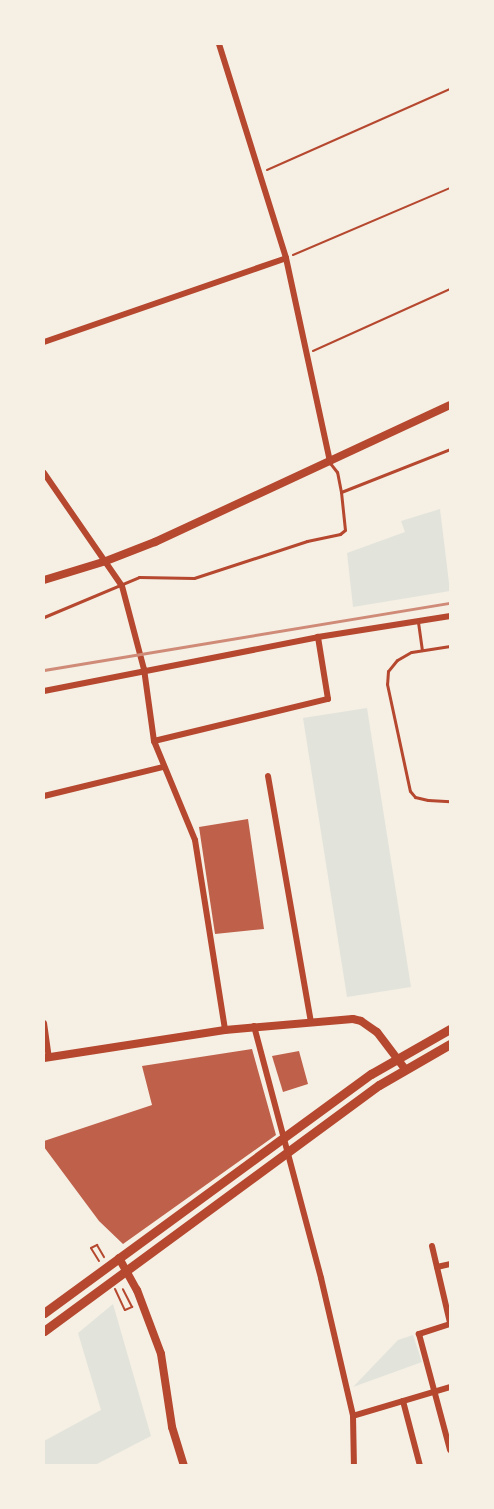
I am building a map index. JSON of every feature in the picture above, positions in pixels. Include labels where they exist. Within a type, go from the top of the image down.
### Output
[{"type":"main road","points":[[44,1314],[282,1138],[397,1057],[450,1029]]},
{"type":"main road","points":[[44,1331],[287,1150],[405,1069],[450,1044]]},
{"type":"street","points":[[219,44],[286,258],[330,462]]},
{"type":"street","points":[[44,342],[286,258]]},
{"type":"street","points":[[44,580],[106,561],[155,542],[450,405]]},
{"type":"street","points":[[44,474],[122,586],[144,669],[154,741],[195,840],[225,1030]]},
{"type":"street","points":[[44,691],[144,669],[318,637],[450,616]]},
{"type":"street","points":[[154,741],[328,699],[318,637]]},
{"type":"street","points":[[44,796],[163,767]]},
{"type":"street","points":[[268,776],[311,1022]]},
{"type":"street","points":[[44,1023],[46,1058],[254,1026],[361,1021],[377,1032],[405,1069]]},
{"type":"street","points":[[254,1026],[321,1278],[352,1416],[354,1466]]},
{"type":"street","points":[[432,1246],[450,1323],[419,1334],[450,1450]]},
{"type":"street","points":[[119,1258],[128,1270],[161,1354],[172,1427],[184,1466]]},
{"type":"street","points":[[437,1268],[450,1264]]},
{"type":"street","points":[[352,1416],[450,1387]]},
{"type":"street","points":[[403,1401],[420,1466]]},
{"type":"lane","points":[[341,492],[450,449]]},
{"type":"lane","points":[[44,617],[139,577],[194,578],[307,542],[340,534],[345,530],[341,492],[337,472],[330,462]]},
{"type":"lane","points":[[418,621],[422,650]]},
{"type":"lane","points":[[450,646],[411,652],[397,660],[388,671],[387,684],[410,791],[415,797],[450,801]]},
{"type":"path","points":[[259,173],[450,89]]},
{"type":"path","points":[[286,258],[450,188]]},
{"type":"path","points":[[308,353],[450,289]]},
{"type":"path","points":[[100,1263],[91,1248],[97,1245],[106,1259]]},
{"type":"path","points":[[116,1292],[125,1310],[132,1307],[123,1289]]},
{"type":"shaded area","points":[[440,509],[450,591],[353,607],[347,553],[405,532],[401,521]]},
{"type":"shaded area","points":[[367,708],[411,987],[347,997],[303,718]]},
{"type":"shaded area","points":[[113,1304],[151,1436],[95,1465],[44,1465],[44,1441],[101,1410],[78,1333]]},
{"type":"shaded area","points":[[413,1335],[422,1362],[353,1387],[398,1340]]},
{"type":"building","points":[[248,819],[264,929],[215,934],[199,827]]},
{"type":"building","points":[[252,1049],[276,1135],[123,1244],[99,1221],[44,1147],[44,1141],[152,1105],[142,1066]]},
{"type":"building","points":[[299,1051],[308,1084],[283,1092],[272,1056]]},
{"type":"railway","points":[[44,670],[450,603]]}]
